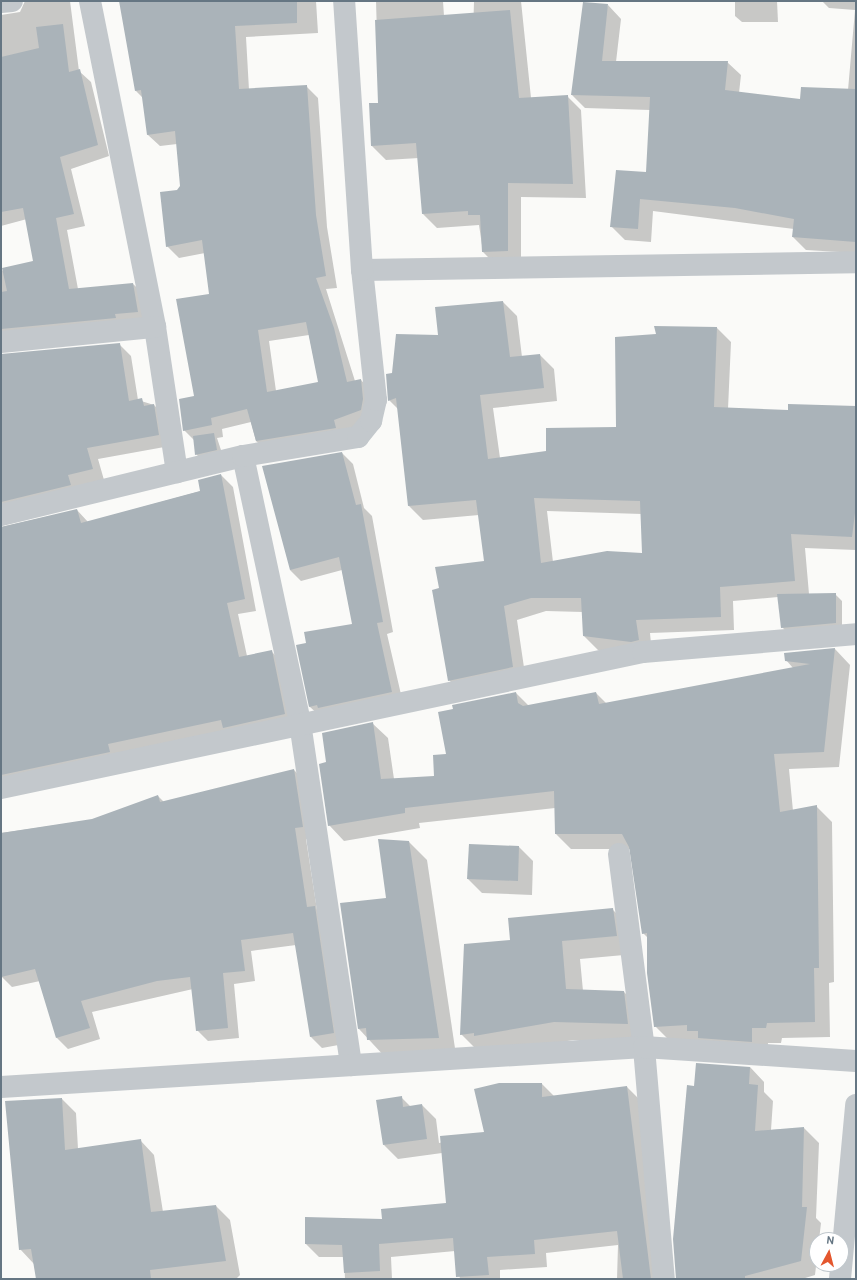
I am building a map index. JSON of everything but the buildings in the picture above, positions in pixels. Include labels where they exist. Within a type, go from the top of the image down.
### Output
[{"type":"street","points":[[1,2],[12,1]]},
{"type":"street","points":[[90,1],[155,327],[178,472]]},
{"type":"street","points":[[1,515],[243,456],[358,437],[371,421],[376,400],[362,270],[344,1]]},
{"type":"street","points":[[362,270],[856,262]]},
{"type":"street","points":[[1,342],[155,327]]},
{"type":"street","points":[[243,456],[300,723],[351,1065]]},
{"type":"street","points":[[1,788],[300,723],[643,652],[856,634]]},
{"type":"street","points":[[619,854],[644,1047],[664,1279]]},
{"type":"street","points":[[1,1087],[644,1047],[856,1061]]},
{"type":"street","points":[[840,1279],[856,1105]]}]
